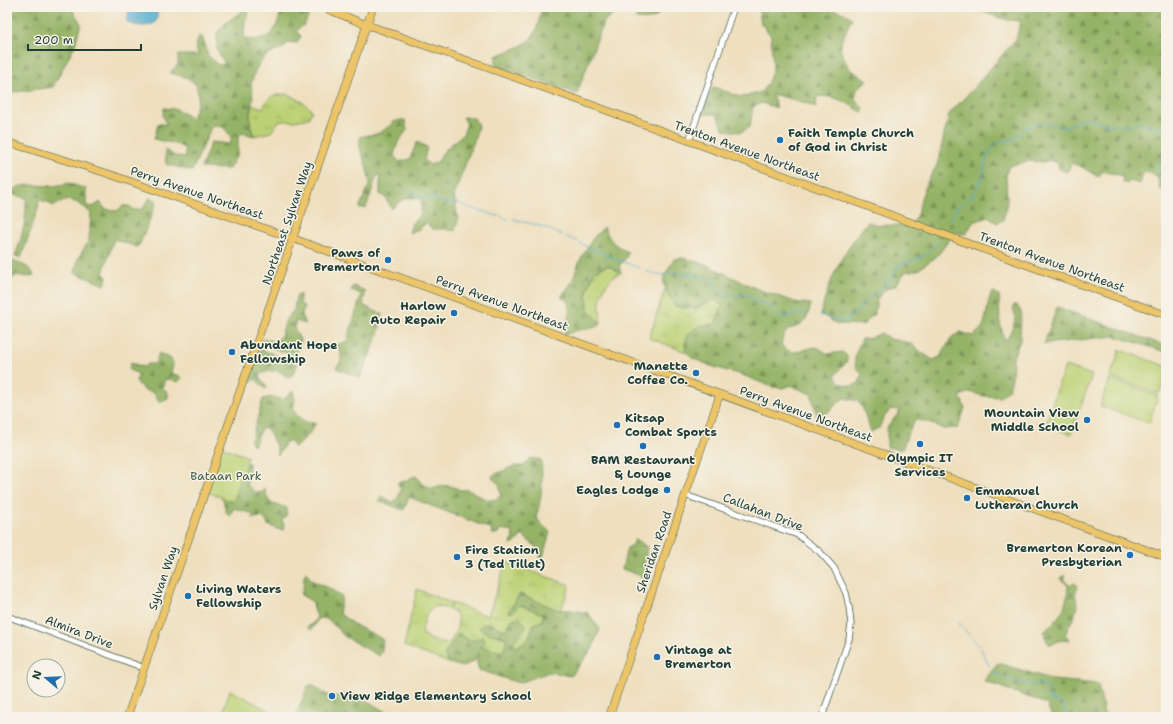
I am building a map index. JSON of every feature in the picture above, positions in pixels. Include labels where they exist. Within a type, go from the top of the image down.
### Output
[{"type":"main road","name":"Trenton Avenue Northeast","points":[[322,7],[367,25],[1166,315]]},
{"type":"main road","name":"Northeast Sylvan Way","points":[[220,446],[373,7]]},
{"type":"main road","name":"Perry Avenue Northeast","points":[[7,142],[107,174],[293,239],[1166,557]]},
{"type":"main road","name":"Sheridan Road","points":[[608,717],[720,394]]},
{"type":"main road","name":"Sylvan Way","points":[[127,717],[220,446]]},
{"type":"street","points":[[689,141],[734,7]]},
{"type":"street","name":"Callahan Drive","points":[[685,495],[798,536],[820,552],[834,568],[846,593],[851,624],[848,639],[822,717]]},
{"type":"street","name":"Almira Drive","points":[[7,616],[144,668]]},
{"type":"green space","points":[[7,7],[71,7],[81,24],[75,45],[53,87],[7,92]]},
{"type":"green space","points":[[248,7],[251,7],[245,21],[244,39],[253,40],[267,37],[271,34],[275,29],[282,7],[311,8],[305,24],[296,31],[301,36],[297,43],[288,42],[285,47],[264,57],[256,69],[251,84],[253,98],[250,112],[250,127],[254,136],[242,133],[238,139],[238,154],[229,169],[201,168],[211,142],[230,144],[231,141],[230,135],[223,127],[212,125],[192,171],[166,164],[165,150],[175,156],[185,157],[185,149],[174,144],[154,139],[158,124],[167,124],[163,116],[164,108],[176,109],[191,118],[198,102],[196,84],[185,77],[170,73],[178,64],[178,55],[198,55],[196,46],[199,36],[203,38],[208,55],[218,65],[225,64],[217,50],[217,33],[227,22]]},
{"type":"green space","points":[[542,7],[621,7],[617,14],[610,16],[603,23],[577,94],[496,66],[496,56],[520,46],[532,37],[537,26]]},
{"type":"green space","points":[[632,7],[663,7],[658,15],[652,19],[645,20],[636,19]]},
{"type":"green space","points":[[759,7],[823,7],[844,13],[852,18],[841,42],[840,49],[849,69],[867,80],[857,89],[855,99],[863,108],[863,113],[836,98],[824,96],[817,97],[816,107],[800,101],[772,94],[777,108],[761,103],[753,107],[750,127],[741,132],[724,130],[716,114],[704,114],[707,100],[714,87],[740,97],[761,92],[768,83],[773,68],[771,36],[761,23]]},
{"type":"green space","points":[[967,7],[1166,7],[1166,192],[1160,189],[1157,176],[1144,171],[1139,184],[1131,181],[1126,184],[1122,182],[1123,176],[1103,171],[1098,177],[1082,167],[1071,163],[1068,172],[1059,169],[1058,163],[1049,160],[1043,162],[1030,161],[1009,166],[1006,174],[1007,202],[1003,220],[997,223],[988,217],[973,222],[966,234],[955,232],[937,256],[918,270],[905,272],[896,285],[884,290],[877,299],[874,314],[863,325],[837,324],[821,314],[828,289],[838,265],[845,253],[868,222],[879,225],[911,226],[919,210],[926,184],[937,165],[949,114],[1016,39],[1021,21],[1007,20]]},
{"type":"green space","points":[[287,94],[301,101],[312,110],[309,118],[295,121],[279,121],[271,132],[254,136],[250,120],[252,105],[263,108],[267,100],[272,96]]},
{"type":"green space","points":[[463,117],[474,118],[478,125],[475,138],[454,195],[458,220],[455,231],[433,229],[426,223],[419,229],[409,233],[412,223],[421,214],[421,200],[408,198],[401,200],[392,209],[385,197],[380,194],[380,176],[377,175],[366,208],[359,208],[370,183],[360,148],[360,137],[379,133],[394,122],[405,120],[407,130],[398,142],[394,155],[399,162],[410,159],[417,142],[427,147],[424,160],[430,165],[439,161],[443,152],[463,134],[467,124]]},
{"type":"green space","points":[[68,183],[86,189],[86,205],[91,207],[100,202],[105,209],[117,211],[123,206],[129,206],[134,210],[142,209],[150,198],[157,201],[140,244],[137,247],[114,239],[103,273],[107,277],[105,285],[75,273],[78,259],[89,240],[91,213],[74,201],[69,200],[53,206],[48,202],[39,200],[38,209],[21,258],[15,256],[24,227],[26,198],[14,195],[13,190],[27,185],[54,186]]},
{"type":"green space","points":[[604,227],[608,236],[613,242],[628,252],[626,258],[619,266],[621,273],[608,265],[594,272],[587,291],[588,309],[601,324],[593,328],[578,330],[564,335],[569,314],[569,302],[561,297],[572,282],[580,260],[593,238]]},
{"type":"green space","points":[[683,258],[705,264],[757,289],[795,302],[811,304],[806,319],[798,326],[788,330],[785,333],[781,345],[794,352],[817,347],[828,354],[842,352],[847,356],[847,359],[835,376],[840,383],[852,386],[859,383],[862,374],[856,366],[855,357],[862,339],[871,338],[881,333],[890,339],[911,343],[933,360],[940,357],[952,337],[961,332],[973,336],[980,330],[986,318],[991,294],[994,292],[999,295],[1000,323],[1004,339],[1008,338],[1016,318],[1013,307],[1014,305],[1017,305],[1021,312],[1020,341],[1013,357],[1012,378],[1009,389],[1000,397],[984,396],[970,392],[960,396],[965,408],[958,428],[943,429],[926,421],[915,420],[908,433],[902,450],[887,447],[887,428],[901,410],[891,409],[882,420],[880,427],[871,432],[863,409],[858,401],[844,398],[820,419],[817,415],[811,394],[790,385],[784,388],[772,387],[692,358],[686,352],[685,344],[688,335],[698,326],[716,323],[722,305],[715,300],[696,308],[682,308],[675,306],[663,283],[665,275],[674,259]]},
{"type":"green space","points":[[7,259],[30,269],[34,275],[27,277],[17,275],[10,280],[10,291],[7,294]]},
{"type":"green space","points":[[608,265],[621,273],[617,274],[610,280],[601,297],[601,324],[588,309],[587,291],[594,272]]},
{"type":"green space","points":[[353,286],[365,291],[363,305],[383,314],[377,338],[360,378],[336,368],[341,361],[341,351],[335,346],[347,341],[361,296],[359,293],[351,290]]},
{"type":"green space","points":[[665,289],[669,296],[695,309],[715,300],[722,305],[716,323],[698,326],[685,344],[686,352],[649,338]]},
{"type":"green space","points":[[300,294],[300,304],[304,306],[302,318],[306,324],[296,321],[294,328],[301,342],[294,356],[265,345],[261,341],[264,338],[275,342],[281,336],[286,319],[294,310],[296,297]]},
{"type":"green space","points":[[1057,307],[1166,346],[1166,352],[1115,336],[1044,344]]},
{"type":"green space","points":[[260,349],[298,364],[292,375],[287,378],[278,371],[260,374],[259,377],[267,386],[266,389],[256,379],[251,382],[248,379]]},
{"type":"green space","points":[[1120,350],[1166,366],[1166,375],[1159,394],[1110,377]]},
{"type":"green space","points":[[159,353],[171,359],[173,365],[171,373],[182,378],[178,382],[165,379],[162,388],[168,392],[168,398],[159,402],[154,393],[144,390],[136,381],[139,374],[129,370],[131,363],[144,367],[147,364],[155,364]]},
{"type":"green space","points":[[1065,366],[1092,375],[1071,434],[1045,425]]},
{"type":"green space","points":[[1110,379],[1158,396],[1149,423],[1100,406]]},
{"type":"green space","points":[[293,391],[295,400],[293,410],[303,420],[309,423],[316,423],[309,434],[295,448],[291,441],[286,442],[278,455],[276,446],[267,428],[261,429],[254,446],[251,441],[263,399],[273,397],[283,400]]},
{"type":"green space","name":"Bataan Park","points":[[220,446],[248,457],[233,502],[205,491]]},
{"type":"green space","points":[[530,458],[541,460],[542,489],[536,517],[550,532],[542,560],[535,546],[522,535],[515,543],[511,545],[513,537],[512,531],[501,529],[497,534],[492,534],[491,529],[409,497],[404,510],[379,501],[381,496],[393,502],[398,498],[401,489],[398,486],[398,482],[405,481],[416,476],[421,483],[431,489],[442,486],[450,486],[461,490],[468,490],[485,499],[493,500],[501,495],[499,484],[492,478],[493,475],[514,466],[524,466]]},
{"type":"green space","points":[[249,462],[247,485],[256,493],[262,492],[265,489],[267,497],[271,503],[287,508],[286,516],[282,521],[284,524],[283,530],[268,525],[262,517],[253,518],[253,514],[234,508],[229,516],[226,512],[222,495],[239,471]]},
{"type":"green space","points":[[635,539],[647,547],[644,567],[651,576],[648,580],[642,579],[639,575],[622,569],[627,548],[633,545]]},
{"type":"green space","points":[[506,562],[570,585],[561,610],[520,595],[508,612],[513,612],[518,604],[544,614],[542,621],[534,624],[528,639],[515,649],[513,642],[516,638],[513,619],[506,630],[489,622],[488,633],[507,638],[503,652],[480,646],[459,633],[444,655],[449,663],[404,646],[417,589],[451,603],[448,609],[436,606],[428,611],[422,628],[424,635],[427,638],[448,644],[458,625],[456,613],[449,610],[452,603],[488,616]]},
{"type":"green space","points":[[306,572],[311,580],[329,588],[342,597],[339,613],[353,624],[383,640],[382,651],[379,656],[344,636],[328,619],[319,618],[311,630],[307,627],[312,624],[317,617],[313,602],[301,595],[304,583],[303,580]]},
{"type":"green space","points":[[1064,575],[1065,581],[1071,585],[1075,583],[1078,587],[1075,595],[1077,605],[1076,610],[1065,636],[1070,640],[1061,640],[1053,644],[1049,644],[1044,632],[1062,612],[1066,601],[1068,586],[1060,578]]},
{"type":"green space","points":[[520,594],[558,610],[571,610],[588,613],[600,629],[592,649],[571,676],[549,672],[519,683],[479,670],[476,659],[463,667],[449,663],[444,655],[459,633],[469,641],[483,637],[485,641],[480,647],[503,652],[507,638],[488,633],[479,628],[489,622],[505,630],[513,619],[519,617],[527,626],[513,642],[515,648],[528,639],[534,624],[542,621],[544,614],[519,605],[513,612],[508,612]]},
{"type":"green space","points":[[998,663],[1054,680],[1098,684],[1104,714],[1112,717],[1052,717],[1047,704],[984,681]]},
{"type":"green space","points":[[313,685],[330,696],[350,693],[397,717],[295,717],[308,686]]},
{"type":"green space","points":[[230,690],[281,717],[221,717]]},
{"type":"water","points":[[129,7],[154,7],[157,14],[155,23],[139,26],[127,22]]},
{"type":"waterway","points":[[951,220],[957,207],[972,196],[983,176],[987,155],[997,143],[1015,138],[1026,127],[1046,122],[1063,128],[1084,118],[1110,125],[1143,124],[1166,128]]},
{"type":"waterway","points":[[1156,172],[1166,148]]},
{"type":"waterway","points":[[406,190],[423,197],[437,199],[446,204],[455,202],[468,207]]},
{"type":"waterway","points":[[470,208],[508,219]]},
{"type":"waterway","points":[[513,219],[540,226],[562,235]]},
{"type":"waterway","points":[[566,237],[575,240],[590,249],[599,251],[605,255],[639,268]]},
{"type":"waterway","points":[[820,315],[842,322],[855,314],[868,299],[890,280],[900,264],[922,257],[938,242]]},
{"type":"waterway","points":[[646,271],[659,274],[673,272],[705,277],[714,281],[716,287],[722,293],[726,295],[744,294],[757,302],[771,307],[781,318],[804,313]]},
{"type":"waterway","points":[[958,622],[980,647],[989,666]]},
{"type":"waterway","points":[[992,670],[996,674],[1029,685],[1041,684],[1046,687],[1049,699],[1062,704],[1067,714],[1066,717]]},
{"type":"place","name":"Faith Temple Church of God in Christ","points":[[780,140]]},
{"type":"place","name":"Paws of Bremerton","points":[[388,260]]},
{"type":"place","name":"Harlow Auto Repair","points":[[454,313]]},
{"type":"place","name":"Abundant Hope Fellowship","points":[[232,352]]},
{"type":"place","name":"Manette Coffee Co.","points":[[696,373]]},
{"type":"place","name":"Mountain View Middle School","points":[[1087,420]]},
{"type":"place","name":"Kitsap Combat Sports","points":[[617,425]]},
{"type":"place","name":"Olympic IT Services","points":[[920,444]]},
{"type":"place","name":"BAM Restaurant & Lounge","points":[[643,446]]},
{"type":"place","name":"Eagles Lodge","points":[[667,490]]},
{"type":"place","name":"Emmanuel Lutheran Church","points":[[967,498]]},
{"type":"place","name":"Bremerton Korean Presbyterian","points":[[1130,555]]},
{"type":"place","name":"Fire Station 3 (Ted Tillet)","points":[[457,557]]},
{"type":"place","name":"Living Waters Fellowship","points":[[188,596]]},
{"type":"place","name":"Vintage at Bremerton","points":[[657,657]]},
{"type":"place","name":"View Ridge Elementary School","points":[[332,696]]}]
